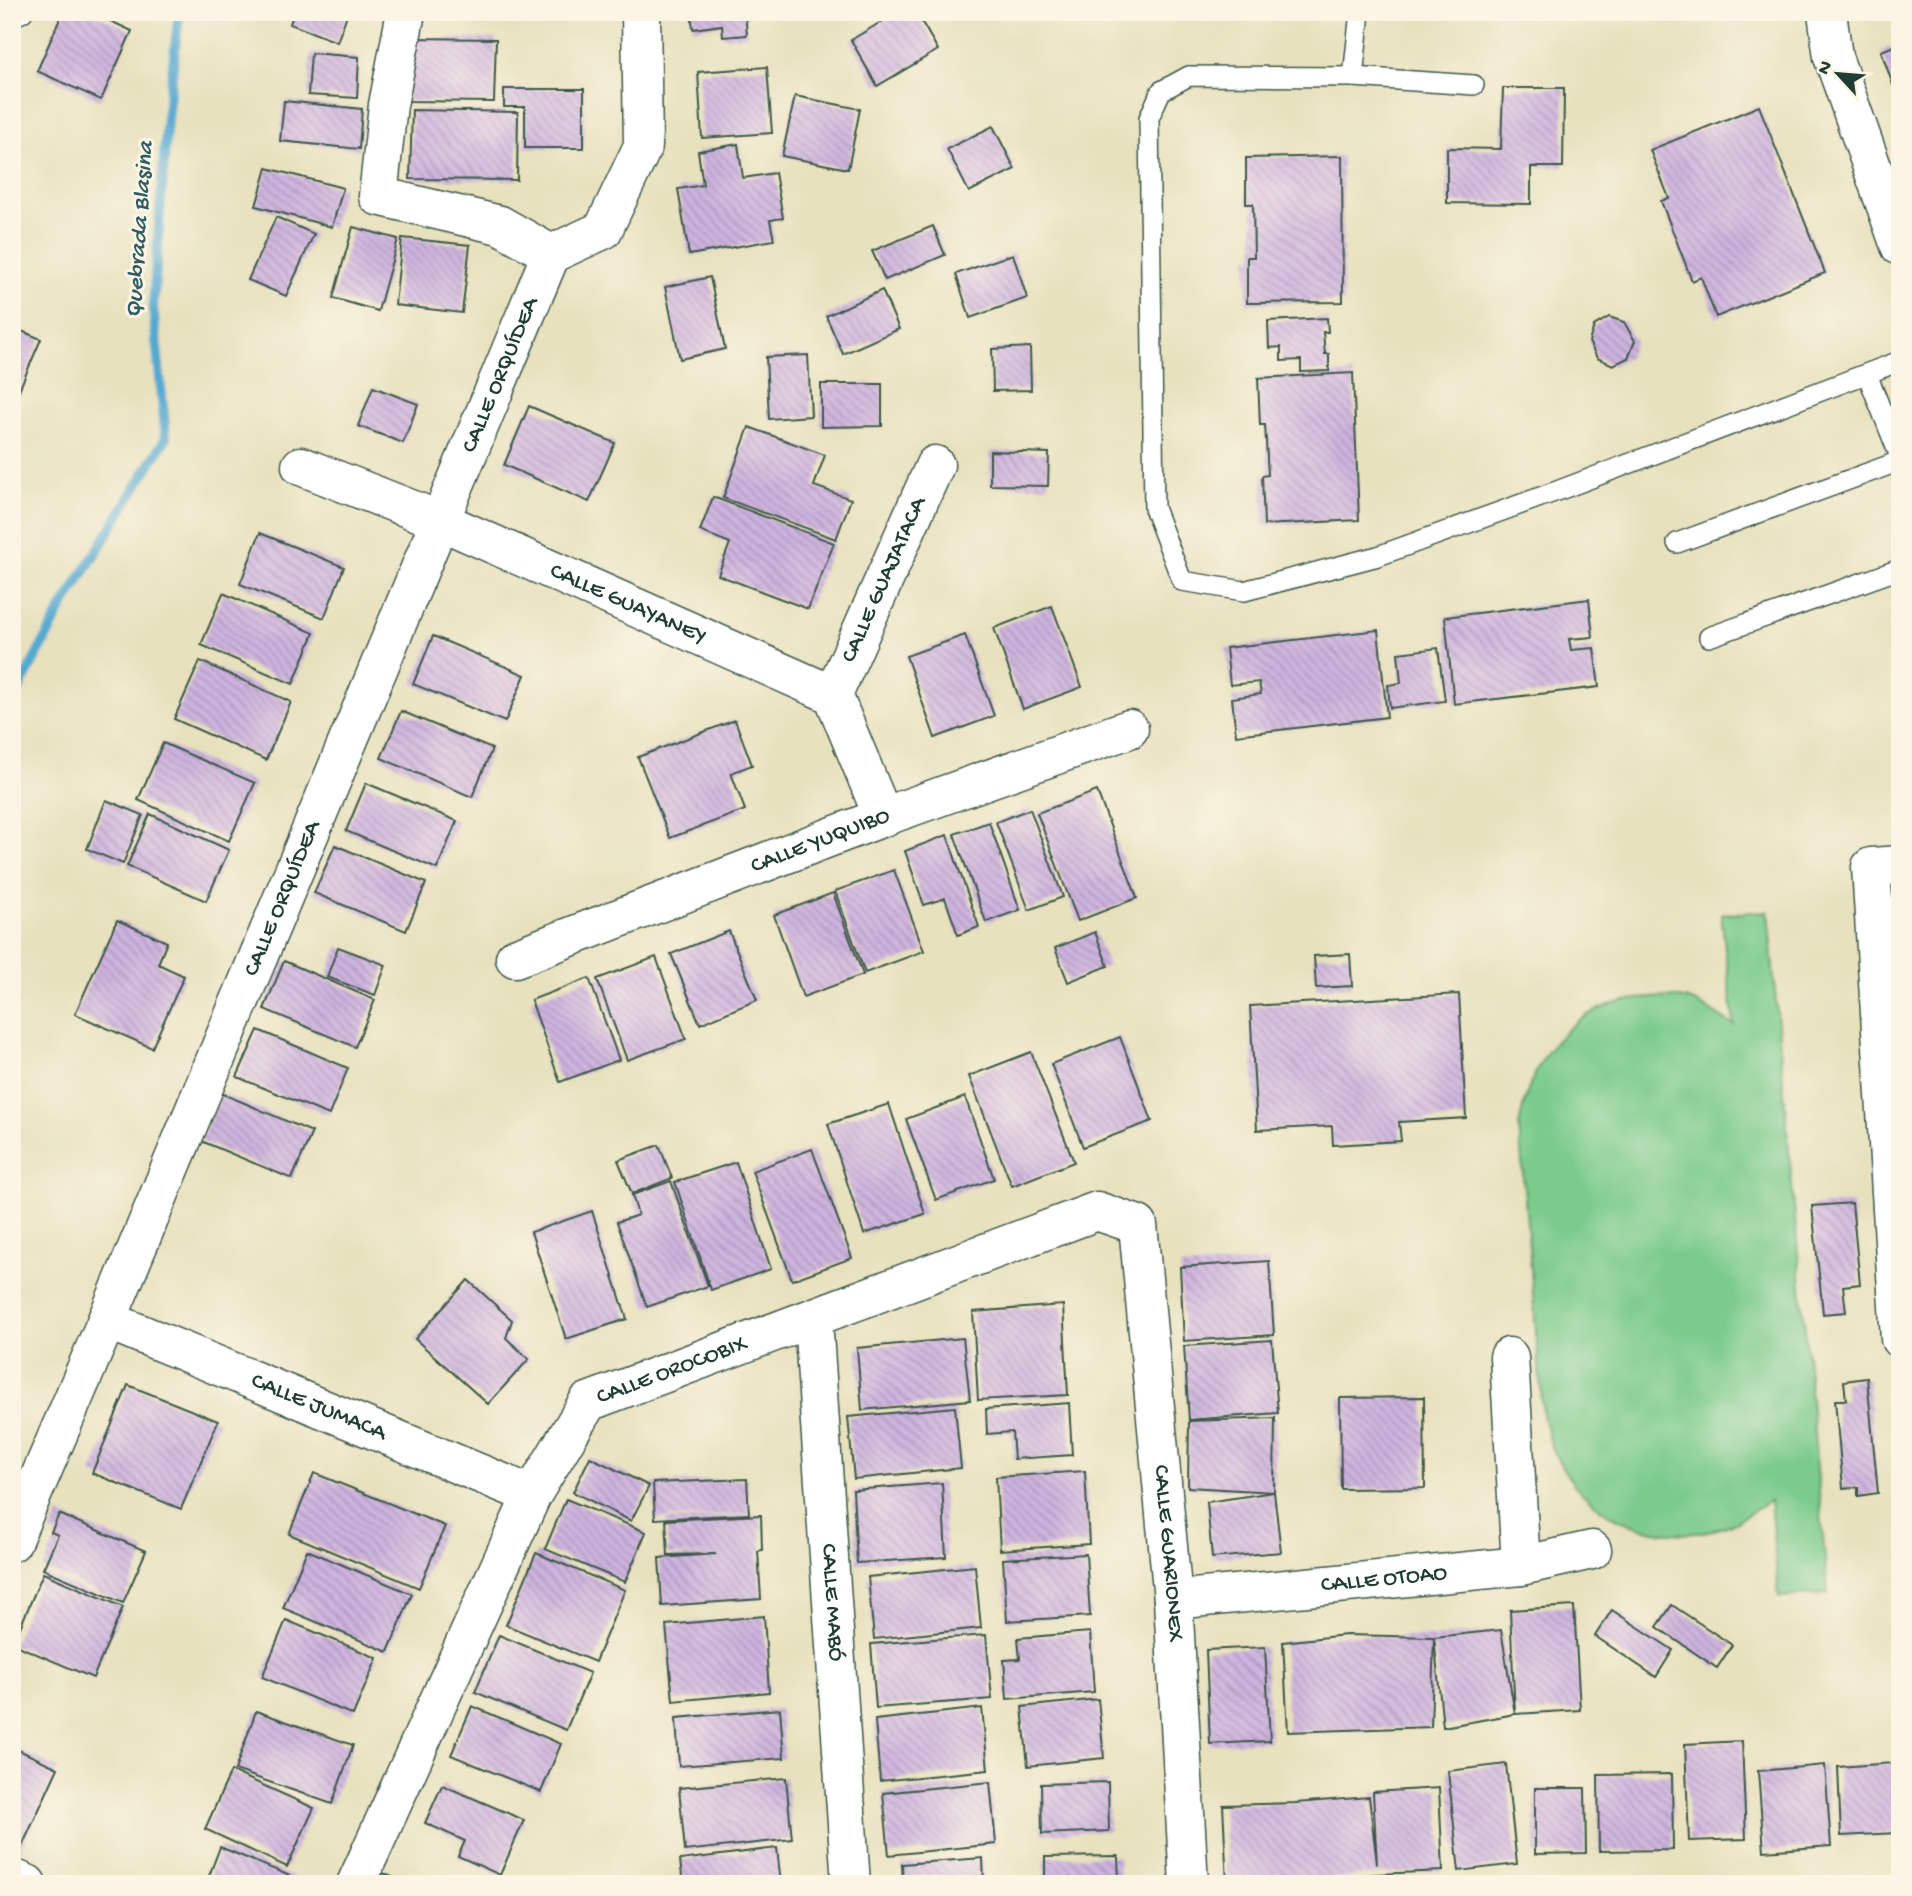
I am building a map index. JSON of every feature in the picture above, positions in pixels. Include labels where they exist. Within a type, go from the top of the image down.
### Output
[{"type":"street","points":[[406,12],[388,105],[378,196],[500,225],[551,254],[603,230],[643,146],[642,12]]},
{"type":"street","points":[[1827,12],[1833,57],[1900,246]]},
{"type":"street","name":"CALLE ORQUÍDEA","points":[[12,1542],[551,254]]},
{"type":"street","name":"CALLE GUAJATACA","points":[[833,695],[935,464]]},
{"type":"street","name":"CALLE GUAYANEY","points":[[301,466],[441,522],[833,695]]},
{"type":"street","points":[[833,695],[883,817]]},
{"type":"street","name":"CALLE YUQUIBO","points":[[515,958],[883,817],[1129,729]]},
{"type":"street","points":[[1885,866],[1900,1339]]},
{"type":"street","name":"CALLE OROCOBIX","points":[[356,1884],[531,1495],[588,1402],[1097,1211],[1138,1225]]},
{"type":"street","name":"CALLE GUARIONEX","points":[[1138,1225],[1173,1600],[1189,1884]]},
{"type":"street","name":"CALLE MABÓ","points":[[813,1319],[851,1884]]},
{"type":"street","name":"CALLE JUMACA","points":[[107,1320],[531,1495]]},
{"type":"street","points":[[1509,1357],[1521,1566]]},
{"type":"street","name":"CALLE OTOAO","points":[[1173,1600],[1521,1566],[1592,1550]]},
{"type":"street","points":[[12,1878],[27,1884]]},
{"type":"lane","points":[[12,17],[23,12]]},
{"type":"lane","points":[[1353,77],[1360,12]]},
{"type":"lane","points":[[1474,85],[1353,77],[1189,76],[1161,91],[1149,118],[1154,508],[1182,581],[1244,591],[1378,556],[1558,492],[1900,361]]},
{"type":"lane","points":[[1677,543],[1900,459],[1867,374]]},
{"type":"lane","points":[[1709,637],[1900,569]]},
{"type":"green space","points":[[1768,911],[1828,1594],[1779,1597],[1770,1500],[1724,1527],[1677,1534],[1654,1531],[1610,1514],[1591,1501],[1574,1485],[1558,1459],[1543,1414],[1519,1127],[1533,1078],[1545,1056],[1577,1022],[1598,1010],[1622,1002],[1649,998],[1687,999],[1734,1025],[1721,914]]},
{"type":"building","points":[[63,12],[91,12],[132,31],[101,100],[37,71]]},
{"type":"building","points":[[294,12],[348,12],[337,42],[290,24]]},
{"type":"building","points":[[691,12],[745,12],[747,35],[723,37],[722,25],[693,29]]},
{"type":"building","points":[[898,12],[916,12],[938,50],[877,86],[851,40]]},
{"type":"building","points":[[409,38],[496,39],[494,102],[408,101]]},
{"type":"building","points":[[1900,44],[1900,102],[1899,102],[1881,51]]},
{"type":"building","points":[[311,53],[359,57],[357,98],[308,95]]},
{"type":"building","points":[[767,67],[772,133],[702,138],[698,72]]},
{"type":"building","points":[[1503,88],[1564,88],[1563,167],[1531,167],[1531,204],[1447,203],[1447,148],[1501,149]]},
{"type":"building","points":[[504,89],[584,89],[584,148],[525,148],[525,107],[504,107]]},
{"type":"building","points":[[795,96],[860,109],[848,169],[782,156]]},
{"type":"building","points":[[284,101],[362,109],[359,149],[280,141]]},
{"type":"building","points":[[1759,106],[1825,273],[1716,317],[1701,277],[1692,281],[1661,201],[1669,198],[1650,150]]},
{"type":"building","points":[[412,110],[518,112],[517,180],[410,179]]},
{"type":"building","points":[[993,126],[1015,169],[969,192],[947,149]]},
{"type":"building","points":[[738,144],[743,178],[775,173],[783,218],[770,220],[774,240],[689,255],[678,189],[703,185],[698,151]]},
{"type":"building","points":[[1342,156],[1343,302],[1247,303],[1247,257],[1254,257],[1253,204],[1246,204],[1246,158]]},
{"type":"building","points":[[267,168],[343,188],[332,227],[256,206]]},
{"type":"building","points":[[276,217],[314,234],[286,296],[248,280]]},
{"type":"building","points":[[933,226],[945,255],[885,280],[872,251]]},
{"type":"building","points":[[353,227],[398,239],[378,311],[333,298]]},
{"type":"building","points":[[402,238],[470,245],[462,313],[395,305]]},
{"type":"building","points":[[1013,254],[1027,298],[970,318],[956,274]]},
{"type":"building","points":[[710,277],[725,349],[680,359],[665,287]]},
{"type":"building","points":[[882,290],[899,329],[843,354],[826,316]]},
{"type":"building","points":[[1609,317],[1624,322],[1635,341],[1628,358],[1613,365],[1597,358],[1589,342],[1594,326]]},
{"type":"building","points":[[1327,318],[1328,332],[1323,332],[1325,354],[1329,354],[1329,371],[1301,372],[1301,360],[1281,361],[1281,347],[1269,348],[1268,321]]},
{"type":"building","points":[[12,327],[41,339],[17,395],[12,393]]},
{"type":"building","points":[[1030,347],[1031,390],[993,391],[992,349]]},
{"type":"building","points":[[808,355],[811,416],[769,419],[766,357]]},
{"type":"building","points":[[1353,373],[1359,520],[1264,525],[1262,476],[1268,475],[1265,425],[1260,425],[1258,378]]},
{"type":"building","points":[[821,384],[882,384],[882,426],[821,427]]},
{"type":"building","points":[[373,387],[418,404],[403,443],[358,426]]},
{"type":"building","points":[[529,406],[615,443],[589,502],[504,465]]},
{"type":"building","points":[[749,427],[825,455],[814,486],[851,499],[836,539],[723,498]]},
{"type":"building","points":[[990,451],[1049,453],[1048,486],[990,485]]},
{"type":"building","points":[[713,497],[834,543],[808,609],[718,575],[730,543],[700,531]]},
{"type":"building","points":[[260,533],[344,567],[324,618],[240,584]]},
{"type":"building","points":[[223,593],[314,633],[293,684],[201,645]]},
{"type":"building","points":[[1589,599],[1593,637],[1569,639],[1571,650],[1594,648],[1599,687],[1454,704],[1445,617]]},
{"type":"building","points":[[1052,606],[1082,687],[1023,709],[994,628]]},
{"type":"building","points":[[1378,630],[1387,717],[1236,735],[1232,698],[1261,694],[1259,682],[1230,685],[1226,648]]},
{"type":"building","points":[[965,635],[994,716],[935,738],[906,656]]},
{"type":"building","points":[[433,636],[525,675],[505,722],[413,684]]},
{"type":"building","points":[[1438,648],[1445,701],[1390,708],[1388,685],[1401,683],[1398,653]]},
{"type":"building","points":[[200,661],[291,702],[266,760],[174,719]]},
{"type":"building","points":[[401,711],[492,749],[472,797],[381,758]]},
{"type":"building","points":[[735,720],[752,765],[731,773],[745,810],[670,838],[638,757]]},
{"type":"building","points":[[163,743],[255,783],[229,841],[138,800]]},
{"type":"building","points":[[366,783],[457,821],[437,869],[346,831]]},
{"type":"building","points":[[1097,791],[1137,898],[1078,921],[1037,813]]},
{"type":"building","points":[[106,800],[143,815],[123,864],[87,849]]},
{"type":"building","points":[[1030,809],[1063,897],[1029,910],[996,822]]},
{"type":"building","points":[[150,814],[229,850],[206,901],[127,866]]},
{"type":"building","points":[[989,822],[1020,910],[986,922],[954,834]]},
{"type":"building","points":[[947,835],[979,927],[958,935],[945,898],[924,905],[905,851]]},
{"type":"building","points":[[335,845],[426,883],[406,931],[314,893]]},
{"type":"building","points":[[894,870],[924,951],[865,973],[835,891]]},
{"type":"building","points":[[833,893],[863,975],[803,997],[774,915]]},
{"type":"building","points":[[117,920],[167,942],[158,964],[184,976],[152,1048],[75,1014]]},
{"type":"building","points":[[1900,923],[1900,1029],[1891,924]]},
{"type":"building","points":[[729,931],[757,1000],[700,1024],[671,954]]},
{"type":"building","points":[[1095,932],[1108,966],[1068,982],[1055,948]]},
{"type":"building","points":[[338,947],[386,965],[375,995],[327,977]]},
{"type":"building","points":[[1350,954],[1352,986],[1316,988],[1314,956]]},
{"type":"building","points":[[656,957],[686,1039],[627,1060],[597,979]]},
{"type":"building","points":[[284,961],[375,1000],[355,1047],[264,1009]]},
{"type":"building","points":[[589,978],[619,1060],[560,1082],[531,1000]]},
{"type":"building","points":[[1459,994],[1466,1118],[1399,1122],[1401,1141],[1333,1145],[1332,1126],[1257,1130],[1250,1006]]},
{"type":"building","points":[[258,1030],[348,1068],[329,1115],[237,1077]]},
{"type":"building","points":[[1120,1037],[1152,1121],[1083,1147],[1051,1064]]},
{"type":"building","points":[[1031,1052],[1074,1162],[1012,1186],[969,1076]]},
{"type":"building","points":[[221,1093],[312,1132],[292,1179],[201,1141]]},
{"type":"building","points":[[965,1097],[994,1179],[936,1200],[906,1119]]},
{"type":"building","points":[[889,1104],[925,1214],[864,1234],[828,1124]]},
{"type":"building","points":[[12,1110],[15,1110],[18,1162],[12,1163]]},
{"type":"building","points":[[659,1145],[672,1178],[632,1194],[618,1160]]},
{"type":"building","points":[[812,1149],[852,1258],[792,1280],[752,1171]]},
{"type":"building","points":[[736,1162],[771,1269],[711,1290],[675,1182]]},
{"type":"building","points":[[671,1181],[708,1286],[647,1307],[617,1222],[638,1215],[632,1195]]},
{"type":"building","points":[[1852,1203],[1860,1284],[1843,1286],[1846,1312],[1823,1314],[1812,1206]]},
{"type":"building","points":[[592,1211],[627,1319],[566,1339],[531,1232]]},
{"type":"building","points":[[1269,1261],[1274,1335],[1184,1341],[1180,1267]]},
{"type":"building","points":[[468,1280],[512,1320],[506,1338],[529,1359],[488,1404],[415,1339]]},
{"type":"building","points":[[1063,1305],[1068,1395],[978,1400],[973,1312]]},
{"type":"building","points":[[963,1338],[970,1400],[862,1410],[857,1348]]},
{"type":"building","points":[[1272,1340],[1278,1413],[1189,1420],[1184,1346]]},
{"type":"building","points":[[1867,1378],[1878,1493],[1858,1496],[1858,1487],[1843,1488],[1835,1400],[1846,1400],[1844,1381]]},
{"type":"building","points":[[128,1385],[218,1421],[181,1509],[92,1473]]},
{"type":"building","points":[[1424,1397],[1425,1488],[1341,1489],[1340,1398]]},
{"type":"building","points":[[1069,1403],[1072,1455],[1014,1459],[1012,1432],[987,1434],[986,1409]]},
{"type":"building","points":[[955,1407],[961,1468],[854,1479],[848,1417]]},
{"type":"building","points":[[1275,1418],[1274,1492],[1188,1487],[1189,1421]]},
{"type":"building","points":[[590,1457],[649,1486],[631,1521],[573,1492]]},
{"type":"building","points":[[1085,1471],[1089,1544],[1000,1550],[996,1477]]},
{"type":"building","points":[[314,1473],[445,1526],[419,1588],[289,1534]]},
{"type":"building","points":[[747,1479],[749,1514],[655,1519],[653,1483]]},
{"type":"building","points":[[942,1483],[946,1557],[857,1563],[853,1490]]},
{"type":"building","points":[[1274,1492],[1281,1552],[1212,1558],[1207,1502]]},
{"type":"building","points":[[566,1499],[646,1532],[625,1582],[545,1549]]},
{"type":"building","points":[[59,1514],[146,1551],[123,1603],[43,1569],[58,1535],[51,1532]]},
{"type":"building","points":[[761,1515],[762,1550],[758,1551],[761,1599],[662,1606],[659,1558],[716,1554],[668,1555],[666,1520]]},
{"type":"building","points":[[307,1550],[412,1594],[388,1652],[283,1608]]},
{"type":"building","points":[[536,1553],[625,1590],[595,1662],[506,1625]]},
{"type":"building","points":[[1086,1554],[1090,1616],[1007,1621],[1003,1559]]},
{"type":"building","points":[[975,1566],[981,1628],[874,1639],[868,1577]]},
{"type":"building","points":[[43,1573],[123,1607],[93,1678],[13,1644]]},
{"type":"building","points":[[1672,1605],[1732,1645],[1717,1668],[1657,1627]]},
{"type":"building","points":[[1574,1606],[1580,1710],[1515,1714],[1510,1610]]},
{"type":"building","points":[[1612,1610],[1673,1650],[1656,1677],[1595,1636]]},
{"type":"building","points":[[764,1616],[769,1692],[673,1701],[666,1625]]},
{"type":"building","points":[[286,1620],[377,1658],[353,1715],[262,1677]]},
{"type":"building","points":[[1501,1630],[1515,1714],[1443,1727],[1434,1637]]},
{"type":"building","points":[[1090,1632],[1094,1692],[1007,1699],[1004,1660],[1020,1659],[1018,1638]]},
{"type":"building","points":[[499,1635],[590,1673],[566,1730],[475,1692]]},
{"type":"building","points":[[986,1635],[992,1699],[876,1708],[871,1644]]},
{"type":"building","points":[[1346,1635],[1434,1637],[1431,1727],[1288,1732],[1283,1642]]},
{"type":"building","points":[[1265,1647],[1270,1741],[1210,1744],[1206,1650]]},
{"type":"building","points":[[1098,1699],[1104,1758],[1028,1766],[1022,1707]]},
{"type":"building","points":[[472,1706],[561,1744],[541,1792],[451,1755]]},
{"type":"building","points":[[982,1708],[988,1770],[880,1781],[875,1720]]},
{"type":"building","points":[[780,1709],[784,1758],[679,1766],[676,1718]]},
{"type":"building","points":[[256,1711],[353,1745],[332,1804],[235,1770]]},
{"type":"building","points":[[1742,1741],[1746,1839],[1689,1841],[1685,1744]]},
{"type":"building","points":[[12,1747],[58,1768],[19,1853],[12,1850]]},
{"type":"building","points":[[1893,1763],[1897,1833],[1841,1836],[1838,1767]]},
{"type":"building","points":[[1506,1764],[1517,1864],[1459,1871],[1448,1771]]},
{"type":"building","points":[[1825,1765],[1831,1846],[1764,1851],[1758,1771]]},
{"type":"building","points":[[231,1771],[314,1808],[287,1867],[205,1829]]},
{"type":"building","points":[[1672,1774],[1673,1850],[1599,1851],[1598,1775]]},
{"type":"building","points":[[786,1778],[792,1839],[685,1851],[679,1788]]},
{"type":"building","points":[[990,1782],[996,1844],[889,1855],[883,1793]]},
{"type":"building","points":[[1108,1782],[1109,1831],[1042,1834],[1041,1784]]},
{"type":"building","points":[[442,1785],[524,1820],[500,1875],[458,1856],[465,1841],[425,1823]]},
{"type":"building","points":[[1439,1788],[1443,1871],[1377,1874],[1290,1884],[1227,1884],[1223,1805],[1369,1797],[1377,1864],[1373,1792]]},
{"type":"building","points":[[1535,1788],[1585,1788],[1586,1853],[1535,1854]]},
{"type":"building","points":[[220,1847],[300,1880],[299,1884],[206,1884]]},
{"type":"building","points":[[777,1848],[781,1884],[683,1884],[680,1860]]},
{"type":"building","points":[[1118,1856],[1119,1884],[1045,1884],[1045,1857]]},
{"type":"building","points":[[983,1858],[984,1884],[903,1884],[902,1864]]},
{"type":"building","points":[[383,1873],[407,1884],[379,1884]]},
{"type":"waterway","name":"Quebrada Blasina","points":[[12,702],[62,608],[166,438],[153,307],[167,118],[179,12]]}]
